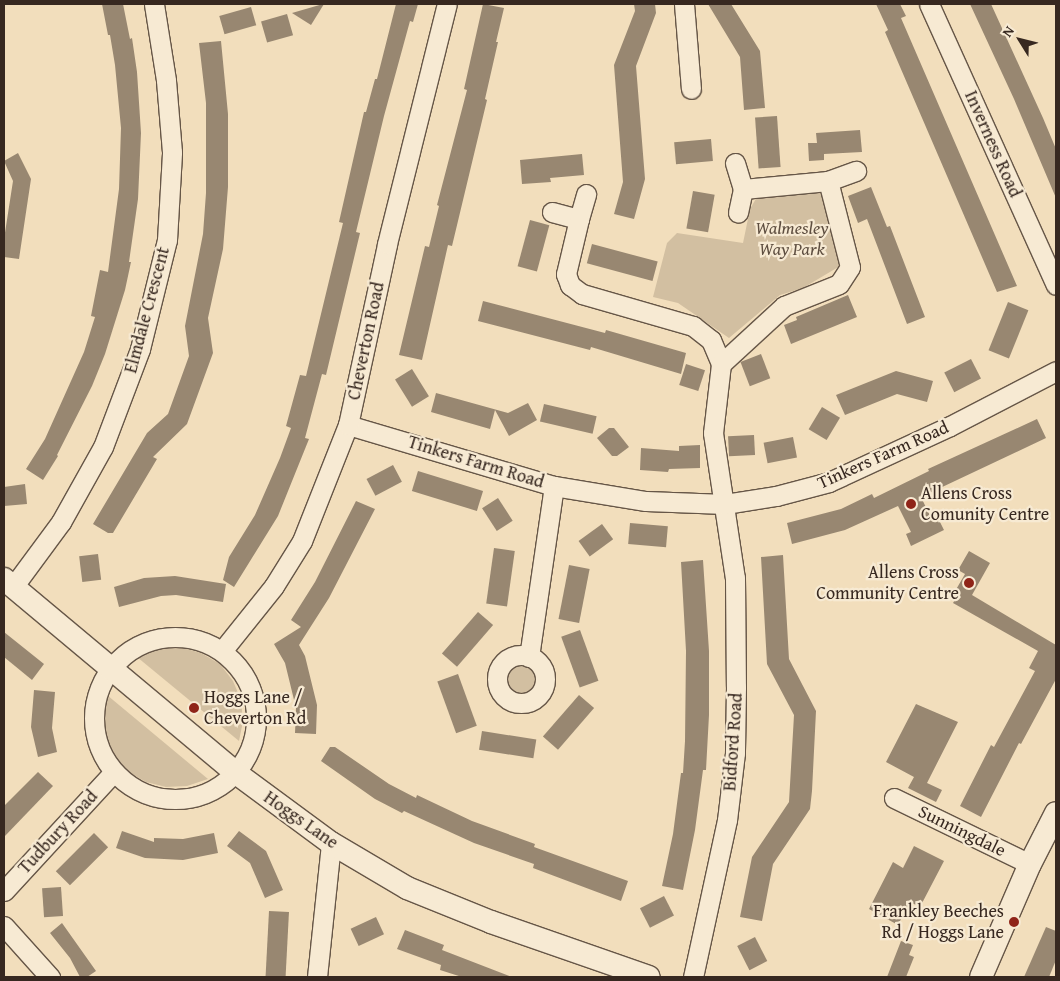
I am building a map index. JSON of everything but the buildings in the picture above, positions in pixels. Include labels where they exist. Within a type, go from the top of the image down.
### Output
[{"type":"street","name":"Elmdale Crescent","points":[[8,583],[60,522],[103,447],[140,350],[167,240],[172,152],[166,80],[154,4]]},
{"type":"street","name":"Cheverton Road","points":[[222,651],[274,586],[302,541],[348,424],[387,244],[447,4]]},
{"type":"street","points":[[684,4],[691,89]]},
{"type":"street","name":"Inverness Road","points":[[929,4],[1056,285]]},
{"type":"street","points":[[735,163],[743,189],[738,212]]},
{"type":"street","points":[[743,189],[828,181],[856,171]]},
{"type":"street","points":[[586,194],[566,274],[570,285],[582,294],[693,326],[711,340],[721,364],[784,306],[839,284],[846,276],[850,267],[828,181]]},
{"type":"street","points":[[552,212],[579,219]]},
{"type":"street","name":"Bidford Road","points":[[693,977],[727,820],[734,753],[736,687],[735,578],[713,433],[721,364]]},
{"type":"street","name":"Tinkers Farm Road","points":[[348,424],[554,486],[646,501],[725,504],[776,496],[829,482],[950,426],[1056,371]]},
{"type":"street","points":[[530,657],[554,486]]},
{"type":"street","name":"Hoggs Lane","points":[[8,583],[236,773],[331,843],[407,888],[491,922],[649,977]]},
{"type":"street","points":[[166,637],[184,637],[202,641],[222,651],[237,665],[248,682],[256,710],[254,740],[245,762],[222,786],[204,795],[172,800],[142,794],[127,785],[114,773],[100,752],[94,728],[95,701],[104,676],[111,667],[130,650],[147,642],[166,637]]},
{"type":"street","name":"Tudbury Road","points":[[4,891],[114,773]]},
{"type":"street","name":"Sunningdale","points":[[894,798],[1030,864]]},
{"type":"street","points":[[981,977],[1030,864],[1056,813]]},
{"type":"street","points":[[317,977],[326,868],[331,843]]},
{"type":"street","points":[[4,926],[50,977]]},
{"type":"green space","name":"Walmesley Way Park","points":[[820,185],[840,233],[840,266],[803,288],[780,295],[729,338],[678,303],[653,297],[667,243],[677,233],[743,243],[750,209],[757,197]]},
{"type":"green space","points":[[180,647],[201,653],[220,664],[233,681],[241,700],[243,721],[239,741],[137,657],[158,648]]},
{"type":"green space","points":[[521,663],[533,667],[537,679],[533,691],[521,695],[509,691],[505,679],[509,667]]},
{"type":"green space","points":[[107,695],[208,779],[187,786],[166,787],[146,782],[127,771],[114,755],[105,736],[103,715]]},
{"type":"place","name":"Allens Cross Comunity Centre","points":[[911,504]]},
{"type":"place","name":"Allens Cross Community Centre","points":[[969,583]]},
{"type":"place","name":"Hoggs Lane / Cheverton Rd","points":[[194,708]]},
{"type":"place","name":"Frankley Beeches Rd / Hoggs Lane","points":[[1014,922]]}]
